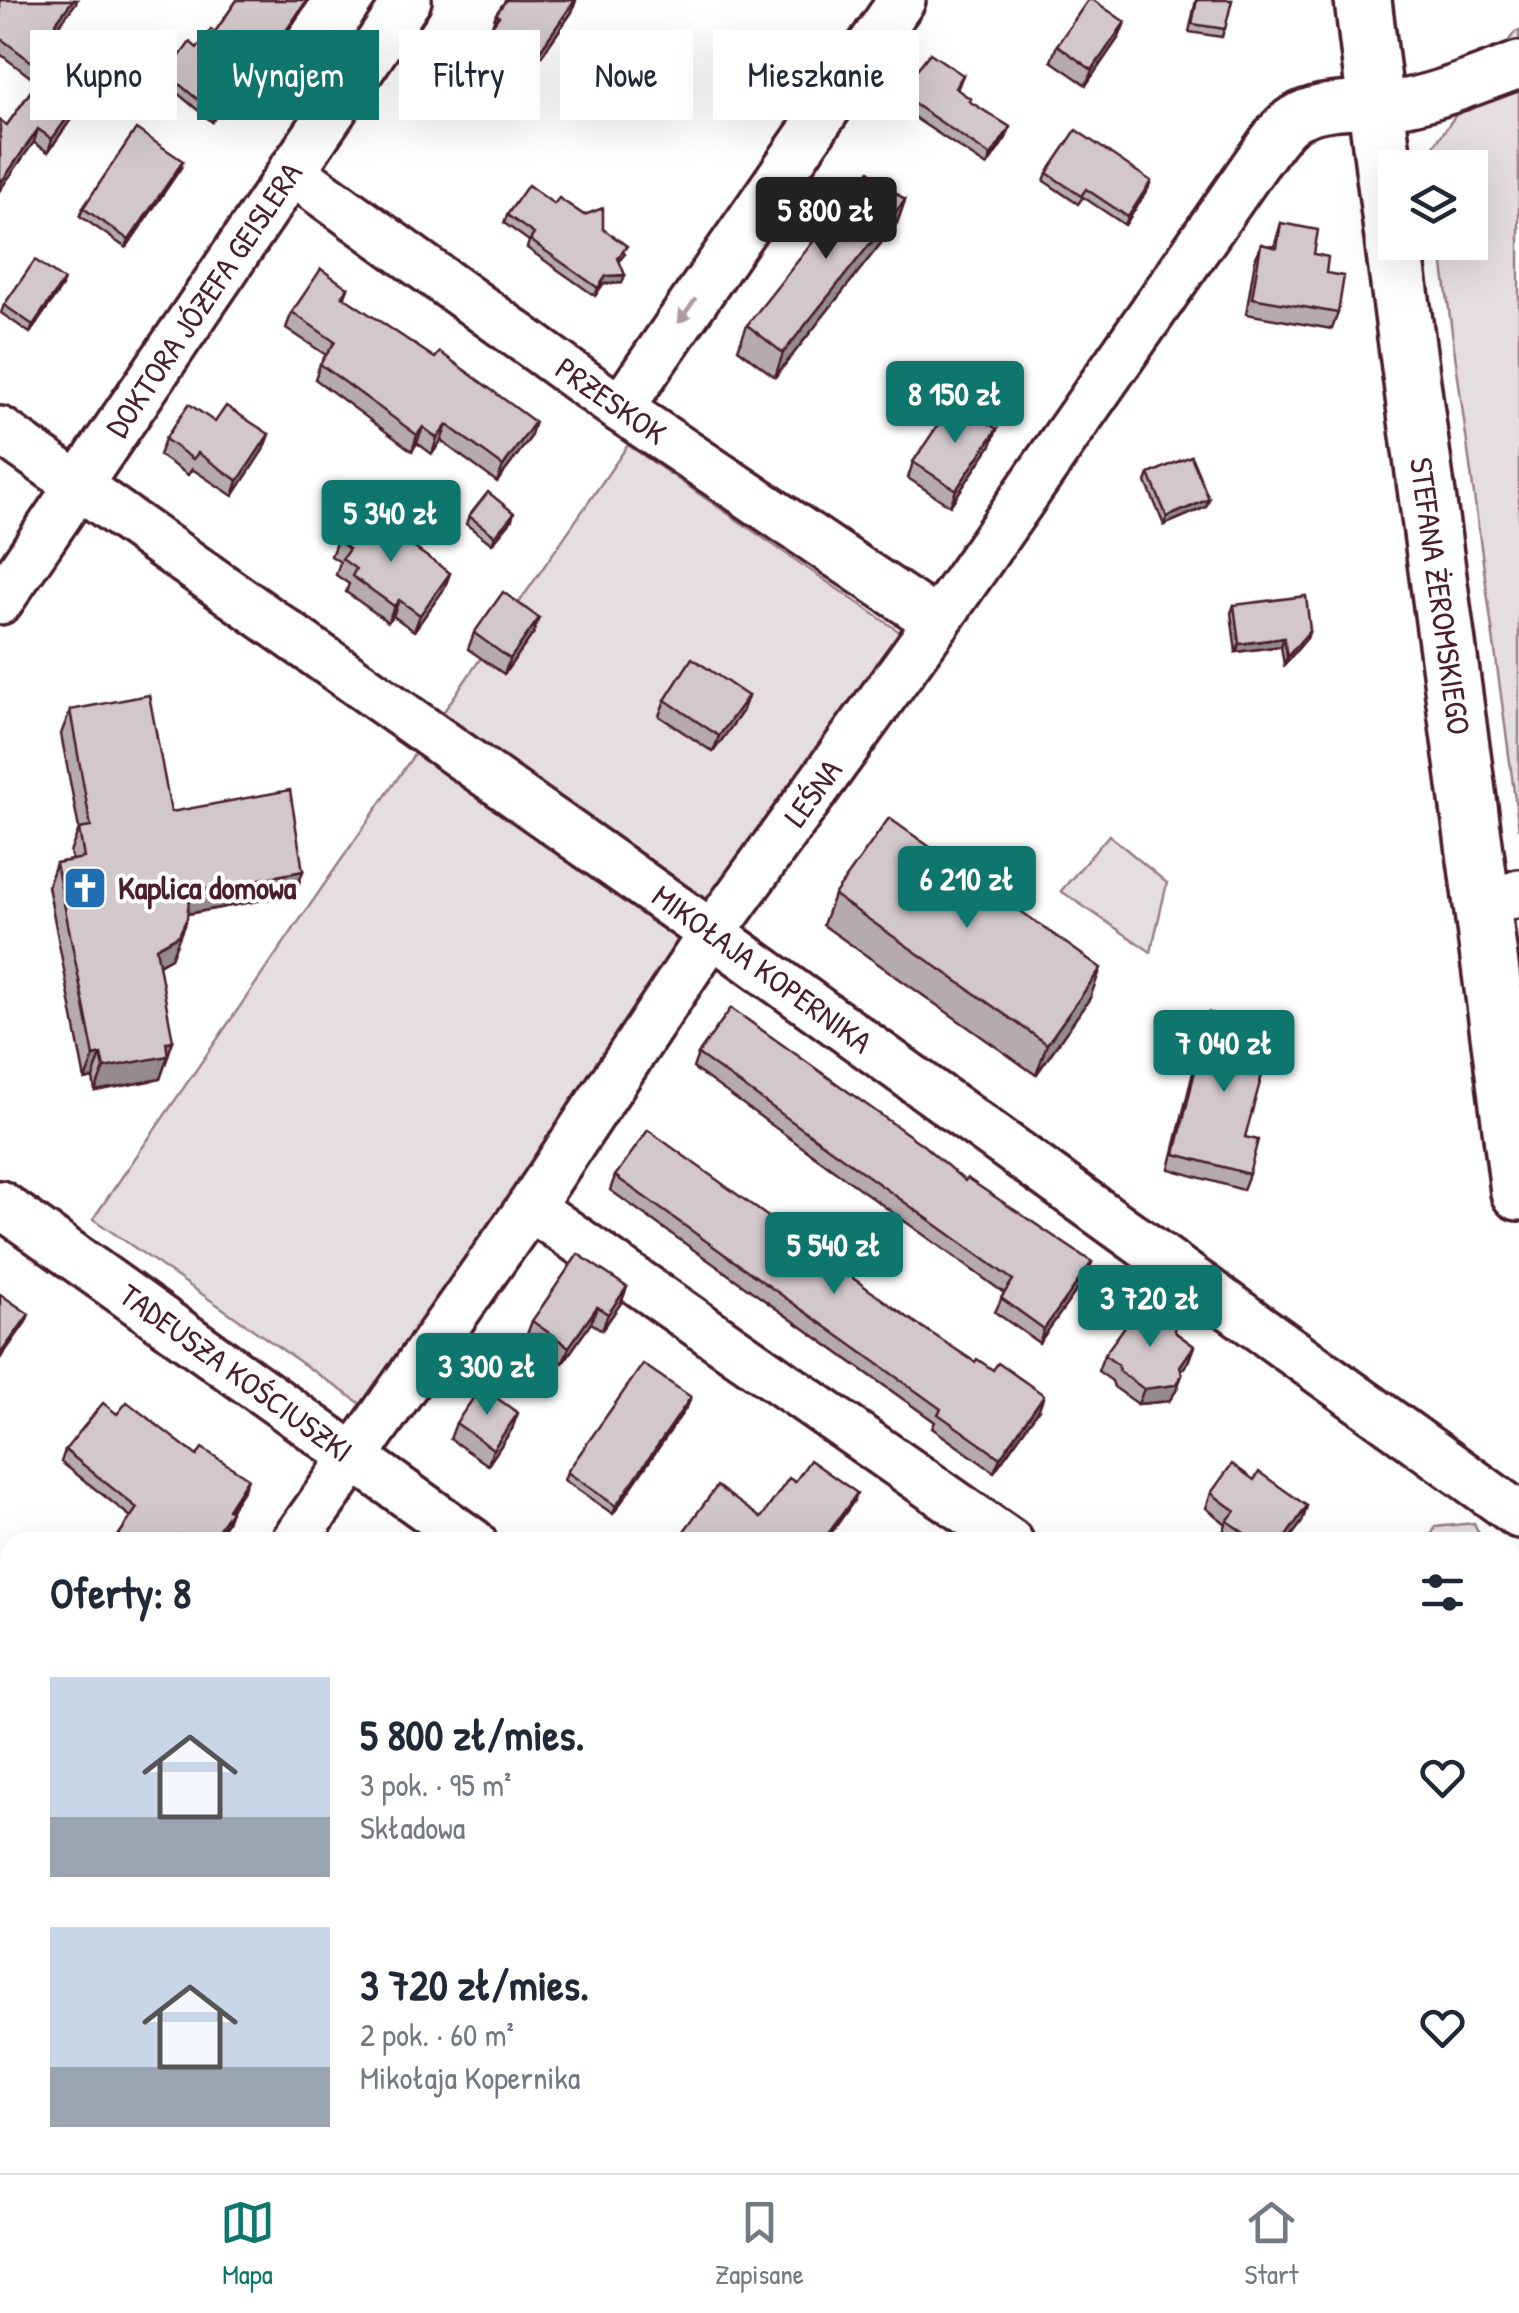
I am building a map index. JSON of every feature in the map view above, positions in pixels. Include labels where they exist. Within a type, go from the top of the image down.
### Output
[{"type":"main road","name":"STEFANA ŻEROMSKIEGO","points":[[1362,0],[1393,257],[1501,899],[1519,1192]]},
{"type":"street","name":"DOKTORA JÓZEFA GEISLERA","points":[[0,601],[408,0]]},
{"type":"street","points":[[620,408],[902,0]]},
{"type":"street","name":"LEŚNA","points":[[301,1532],[530,1207],[712,933],[938,622],[1287,124],[1319,110],[1432,96],[1519,65]]},
{"type":"street","name":"PRZESKOK","points":[[291,171],[620,408],[938,622]]},
{"type":"street","name":"MIKOŁAJA KOPERNIKA","points":[[0,430],[712,933],[1519,1515]]},
{"type":"street","name":"TADEUSZA KOŚCIUSZKI","points":[[0,1204],[459,1532]]},
{"type":"street","points":[[530,1207],[996,1532]]},
{"type":"shaded area","points":[[1519,30],[1519,829],[1442,260],[1488,260],[1488,150],[1431,150]]},
{"type":"shaded area","points":[[628,445],[903,634],[367,1408],[93,1219]]},
{"type":"shaded area","points":[[1109,835],[1167,883],[1151,952],[1061,891]]},
{"type":"shaded area","points":[[1474,1523],[1478,1532],[1433,1532],[1435,1527]]},
{"type":"building","points":[[0,0],[73,0],[54,25],[61,30],[30,30],[30,61],[0,38]]},
{"type":"building","points":[[237,0],[307,0],[287,30],[216,30]]},
{"type":"building","points":[[506,0],[575,0],[540,51],[540,30],[489,30],[499,16],[496,14]]},
{"type":"building","points":[[1088,0],[1125,22],[1092,70],[1057,45]]},
{"type":"building","points":[[1197,0],[1232,0],[1225,29],[1192,24]]},
{"type":"building","points":[[190,42],[197,48],[197,99],[177,82],[177,60]]},
{"type":"building","points":[[930,53],[963,75],[955,88],[969,101],[1010,127],[991,156],[919,107],[919,67]]},
{"type":"building","points":[[30,93],[30,120],[66,120],[52,139],[38,129],[0,184],[0,120],[7,125]]},
{"type":"building","points":[[136,129],[183,161],[129,240],[83,208]]},
{"type":"building","points":[[1076,130],[1151,181],[1128,217],[1086,189],[1081,196],[1047,173]]},
{"type":"building","points":[[869,171],[905,200],[783,353],[747,325]]},
{"type":"building","points":[[528,185],[554,204],[559,198],[584,215],[603,208],[603,229],[627,246],[618,258],[625,275],[606,276],[598,288],[530,240],[534,234],[507,215]]},
{"type":"building","points":[[1281,223],[1318,230],[1314,254],[1328,257],[1326,273],[1344,276],[1338,313],[1252,298],[1261,244],[1277,248]]},
{"type":"building","points":[[35,260],[64,280],[33,325],[4,305]]},
{"type":"building","points":[[321,269],[348,288],[342,296],[435,358],[440,352],[535,422],[503,466],[447,425],[437,438],[423,427],[417,435],[320,364],[335,342],[292,312]]},
{"type":"building","points":[[954,401],[997,429],[956,490],[913,462]]},
{"type":"building","points":[[189,404],[215,422],[226,406],[269,434],[238,481],[198,453],[193,459],[165,439]]},
{"type":"building","points":[[1191,456],[1209,499],[1167,517],[1149,474]]},
{"type":"building","points":[[488,492],[514,513],[495,536],[469,516]]},
{"type":"building","points":[[371,517],[450,573],[420,615],[399,600],[394,606],[352,576],[356,569],[342,559],[349,549],[337,540],[353,519],[364,527]]},
{"type":"building","points":[[503,592],[539,618],[510,659],[474,633]]},
{"type":"building","points":[[1306,596],[1310,630],[1287,657],[1284,638],[1239,644],[1234,605]]},
{"type":"building","points":[[692,658],[748,696],[719,736],[665,700]]},
{"type":"building","points":[[149,695],[171,812],[290,790],[303,871],[190,892],[187,918],[179,935],[156,948],[173,1041],[166,1042],[168,1056],[104,1068],[101,1054],[94,1056],[56,863],[84,858],[79,829],[91,827],[70,710]]},
{"type":"building","points":[[889,818],[1101,968],[1047,1044],[834,895]]},
{"type":"building","points":[[731,1008],[923,1145],[965,1181],[967,1178],[1092,1262],[1044,1329],[1001,1298],[1013,1280],[698,1054]]},
{"type":"building","points":[[1209,1013],[1268,1028],[1256,1073],[1262,1075],[1245,1137],[1258,1140],[1249,1174],[1175,1154]]},
{"type":"building","points":[[648,1130],[904,1315],[975,1362],[977,1359],[993,1370],[998,1363],[1044,1395],[1000,1458],[938,1414],[941,1409],[615,1176]]},
{"type":"building","points":[[578,1254],[627,1287],[608,1314],[597,1307],[569,1347],[532,1321]]},
{"type":"building","points":[[0,1294],[29,1314],[1,1353],[0,1352]]},
{"type":"building","points":[[1143,1302],[1173,1323],[1176,1333],[1194,1346],[1180,1366],[1182,1375],[1175,1385],[1144,1389],[1104,1355]]},
{"type":"building","points":[[643,1364],[691,1397],[616,1506],[567,1472]]},
{"type":"building","points":[[481,1387],[518,1413],[493,1449],[456,1423]]},
{"type":"building","points":[[127,1402],[197,1456],[202,1448],[248,1478],[217,1532],[121,1532],[137,1508],[65,1450],[103,1403],[117,1414]]},
{"type":"building","points":[[810,1460],[857,1493],[829,1532],[683,1532],[717,1486],[761,1518],[789,1478],[795,1482]]},
{"type":"building","points":[[1232,1464],[1254,1480],[1259,1472],[1307,1506],[1289,1532],[1243,1532],[1227,1521],[1235,1511],[1211,1493]]},
{"type":"place","name":"Kaplica domowa","points":[[85,888]]}]
